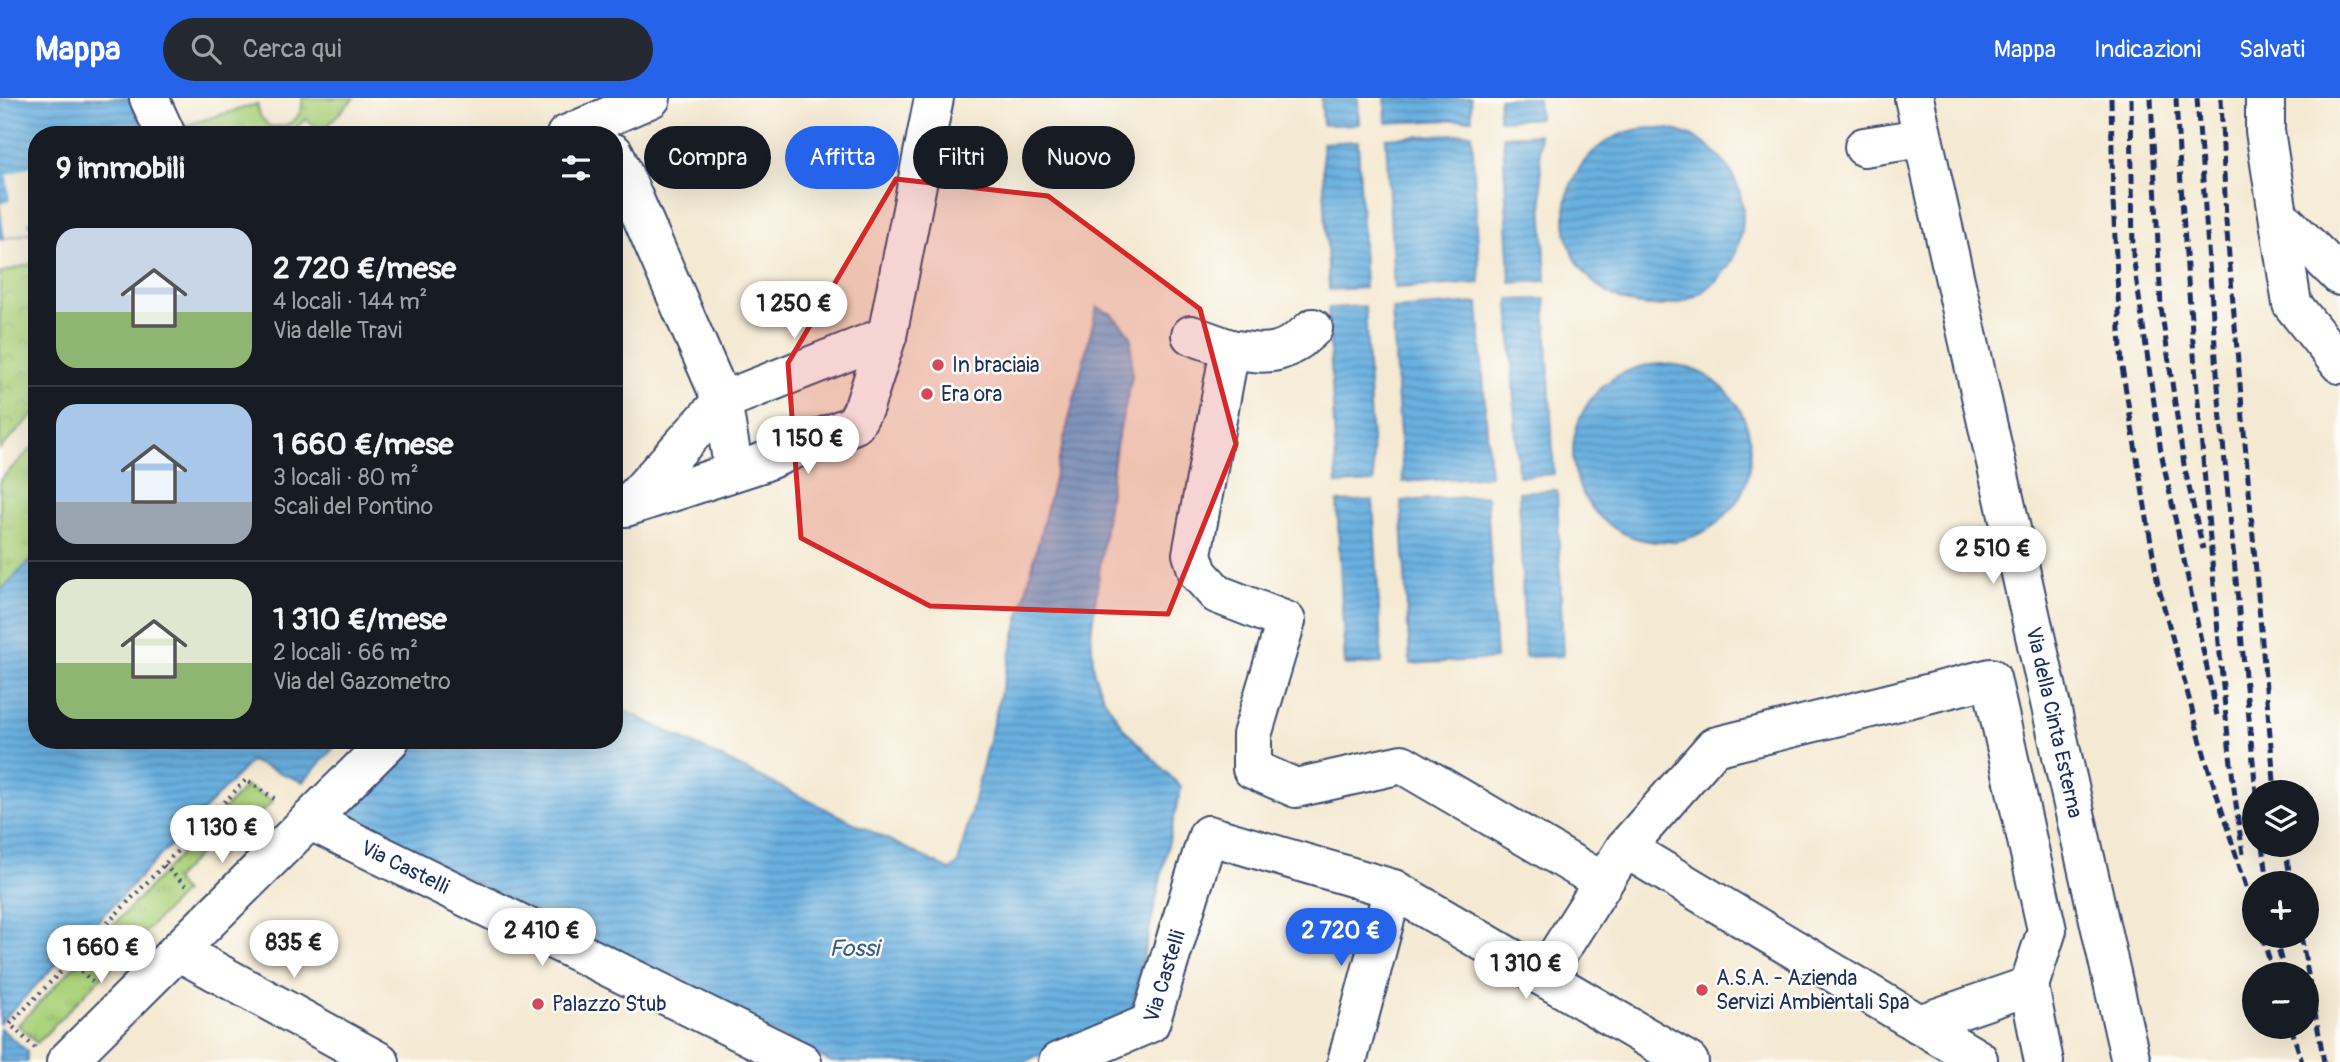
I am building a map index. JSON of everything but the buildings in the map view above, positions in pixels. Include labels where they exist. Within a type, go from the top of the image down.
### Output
[{"type":"street","points":[[149,98],[162,126]]},
{"type":"street","points":[[600,126],[650,98]]},
{"type":"street","points":[[623,508],[761,463],[855,424],[864,407],[913,268],[923,225],[934,98]]},
{"type":"street","name":"Via della Cinta Esterna","points":[[1914,98],[2131,1062]]},
{"type":"street","points":[[2265,98],[2265,131],[2292,304],[2340,364]]},
{"type":"street","points":[[1864,147],[1922,138]]},
{"type":"street","points":[[623,186],[722,401],[734,471]]},
{"type":"street","points":[[2280,218],[2340,276]]},
{"type":"street","points":[[1191,335],[1230,349],[1264,354],[1295,345],[1313,328]]},
{"type":"street","points":[[623,505],[722,401],[887,336]]},
{"type":"street","points":[[1230,349],[1192,554],[1198,573],[1217,594],[1286,621],[1252,735],[1252,769],[1296,788],[1402,764],[1602,882]]},
{"type":"street","points":[[1543,976],[1625,848],[1714,747],[1991,678],[2047,930],[2029,986],[2044,1062]]},
{"type":"street","points":[[53,1057],[178,951],[381,749]]},
{"type":"street","name":"Via Castelli","points":[[314,815],[802,1062]]},
{"type":"street","name":"Via Castelli","points":[[1058,1062],[1150,1023],[1208,835],[1393,889]]},
{"type":"street","points":[[1625,848],[1978,1059],[1978,1062]]},
{"type":"street","points":[[1347,1062],[1393,889],[1689,1062]]},
{"type":"street","points":[[178,951],[380,1062]]},
{"type":"street","points":[[1919,1024],[2029,986]]},
{"type":"street","points":[[1137,1062],[1150,1023]]},
{"type":"path","points":[[53,1057],[10,1024],[246,780],[314,815]]},
{"type":"path","points":[[164,865],[194,894]]},
{"type":"path","points":[[71,961],[100,990]]},
{"type":"highlighted area","points":[[896,179],[1048,196],[1200,309],[1236,444],[1168,614],[930,606],[801,538],[788,363]]},
{"type":"green space","points":[[302,98],[354,98],[327,126],[315,126],[306,119],[298,126],[283,126],[294,121],[302,105]]},
{"type":"green space","points":[[257,104],[260,116],[269,126],[183,126]]},
{"type":"green space","points":[[28,265],[28,420],[0,449],[0,273]]},
{"type":"green space","points":[[28,452],[28,563],[0,591],[0,480]]},
{"type":"green space","points":[[246,786],[273,801],[218,857],[203,850],[174,880],[184,892],[37,1043],[18,1025]]},
{"type":"water","points":[[0,98],[129,98],[142,126],[28,126],[28,233],[0,239]]},
{"type":"water","points":[[1321,98],[1358,98],[1359,124],[1323,125]]},
{"type":"water","points":[[1385,98],[1471,98],[1472,119],[1386,123]]},
{"type":"water","points":[[1499,98],[1538,98],[1539,118],[1499,120]]},
{"type":"water","points":[[1654,128],[1688,135],[1717,154],[1736,183],[1743,217],[1736,251],[1717,280],[1688,299],[1654,306],[1620,299],[1591,280],[1572,251],[1565,217],[1572,183],[1591,154],[1620,135]]},
{"type":"water","points":[[1472,133],[1480,283],[1394,288],[1386,138]]},
{"type":"water","points":[[1539,134],[1546,281],[1510,283],[1503,136]]},
{"type":"water","points":[[1358,141],[1365,288],[1329,290],[1322,143]]},
{"type":"water","points":[[1545,299],[1554,474],[1518,476],[1509,300]]},
{"type":"water","points":[[1478,303],[1490,476],[1403,482],[1392,309]]},
{"type":"water","points":[[1365,306],[1374,482],[1337,484],[1328,308]]},
{"type":"water","name":"Fossi","points":[[1097,307],[1112,314],[1131,336],[1132,377],[1116,446],[1091,634],[1094,673],[1103,697],[1125,730],[1181,787],[1130,1017],[1024,1062],[831,1062],[346,818],[408,756],[400,749],[623,749],[623,709],[950,870],[958,864]]},
{"type":"water","points":[[1662,364],[1696,371],[1725,390],[1744,419],[1751,453],[1744,487],[1725,516],[1696,535],[1662,542],[1628,535],[1599,516],[1580,487],[1573,453],[1580,419],[1599,390],[1628,371]]},
{"type":"water","points":[[1557,490],[1563,656],[1525,657],[1519,492]]},
{"type":"water","points":[[1487,496],[1496,659],[1410,664],[1401,501]]},
{"type":"water","points":[[1373,500],[1382,663],[1345,665],[1337,502]]},
{"type":"water","points":[[28,563],[28,749],[333,749],[303,782],[251,761],[0,1023],[0,591]]},
{"type":"water","points":[[0,1028],[27,1051],[27,1062],[0,1062]]},
{"type":"pier","points":[[28,167],[28,232],[5,238],[0,204],[10,200],[7,175]]},
{"type":"railway","points":[[2111,98],[2113,201],[2122,367],[2158,585],[2205,757],[2242,874]]},
{"type":"railway","points":[[2131,98],[2133,255],[2161,452],[2218,720]]},
{"type":"railway","points":[[2151,98],[2161,307],[2184,465],[2203,549]]},
{"type":"railway","points":[[2176,98],[2190,307],[2219,643],[2242,846]]},
{"type":"railway","points":[[2197,98],[2219,399],[2255,780]]},
{"type":"railway","points":[[2221,98],[2226,221],[2274,780]]},
{"type":"railway","points":[[2265,857],[2266,871]]},
{"type":"railway","points":[[2287,857],[2289,871]]},
{"type":"railway","points":[[2266,948],[2270,962]]},
{"type":"railway","points":[[2278,948],[2282,962]]},
{"type":"railway","points":[[2303,948],[2324,1062]]},
{"type":"railway","points":[[2295,1039],[2302,1062]]},
{"type":"place","name":"In braciaia","points":[[938,365]]},
{"type":"place","name":"Era ora","points":[[927,394]]},
{"type":"place","name":"A.S.A. - Azienda Servizi Ambientali Spa","points":[[1702,990]]},
{"type":"place","name":"Palazzo Stub","points":[[538,1004]]}]
